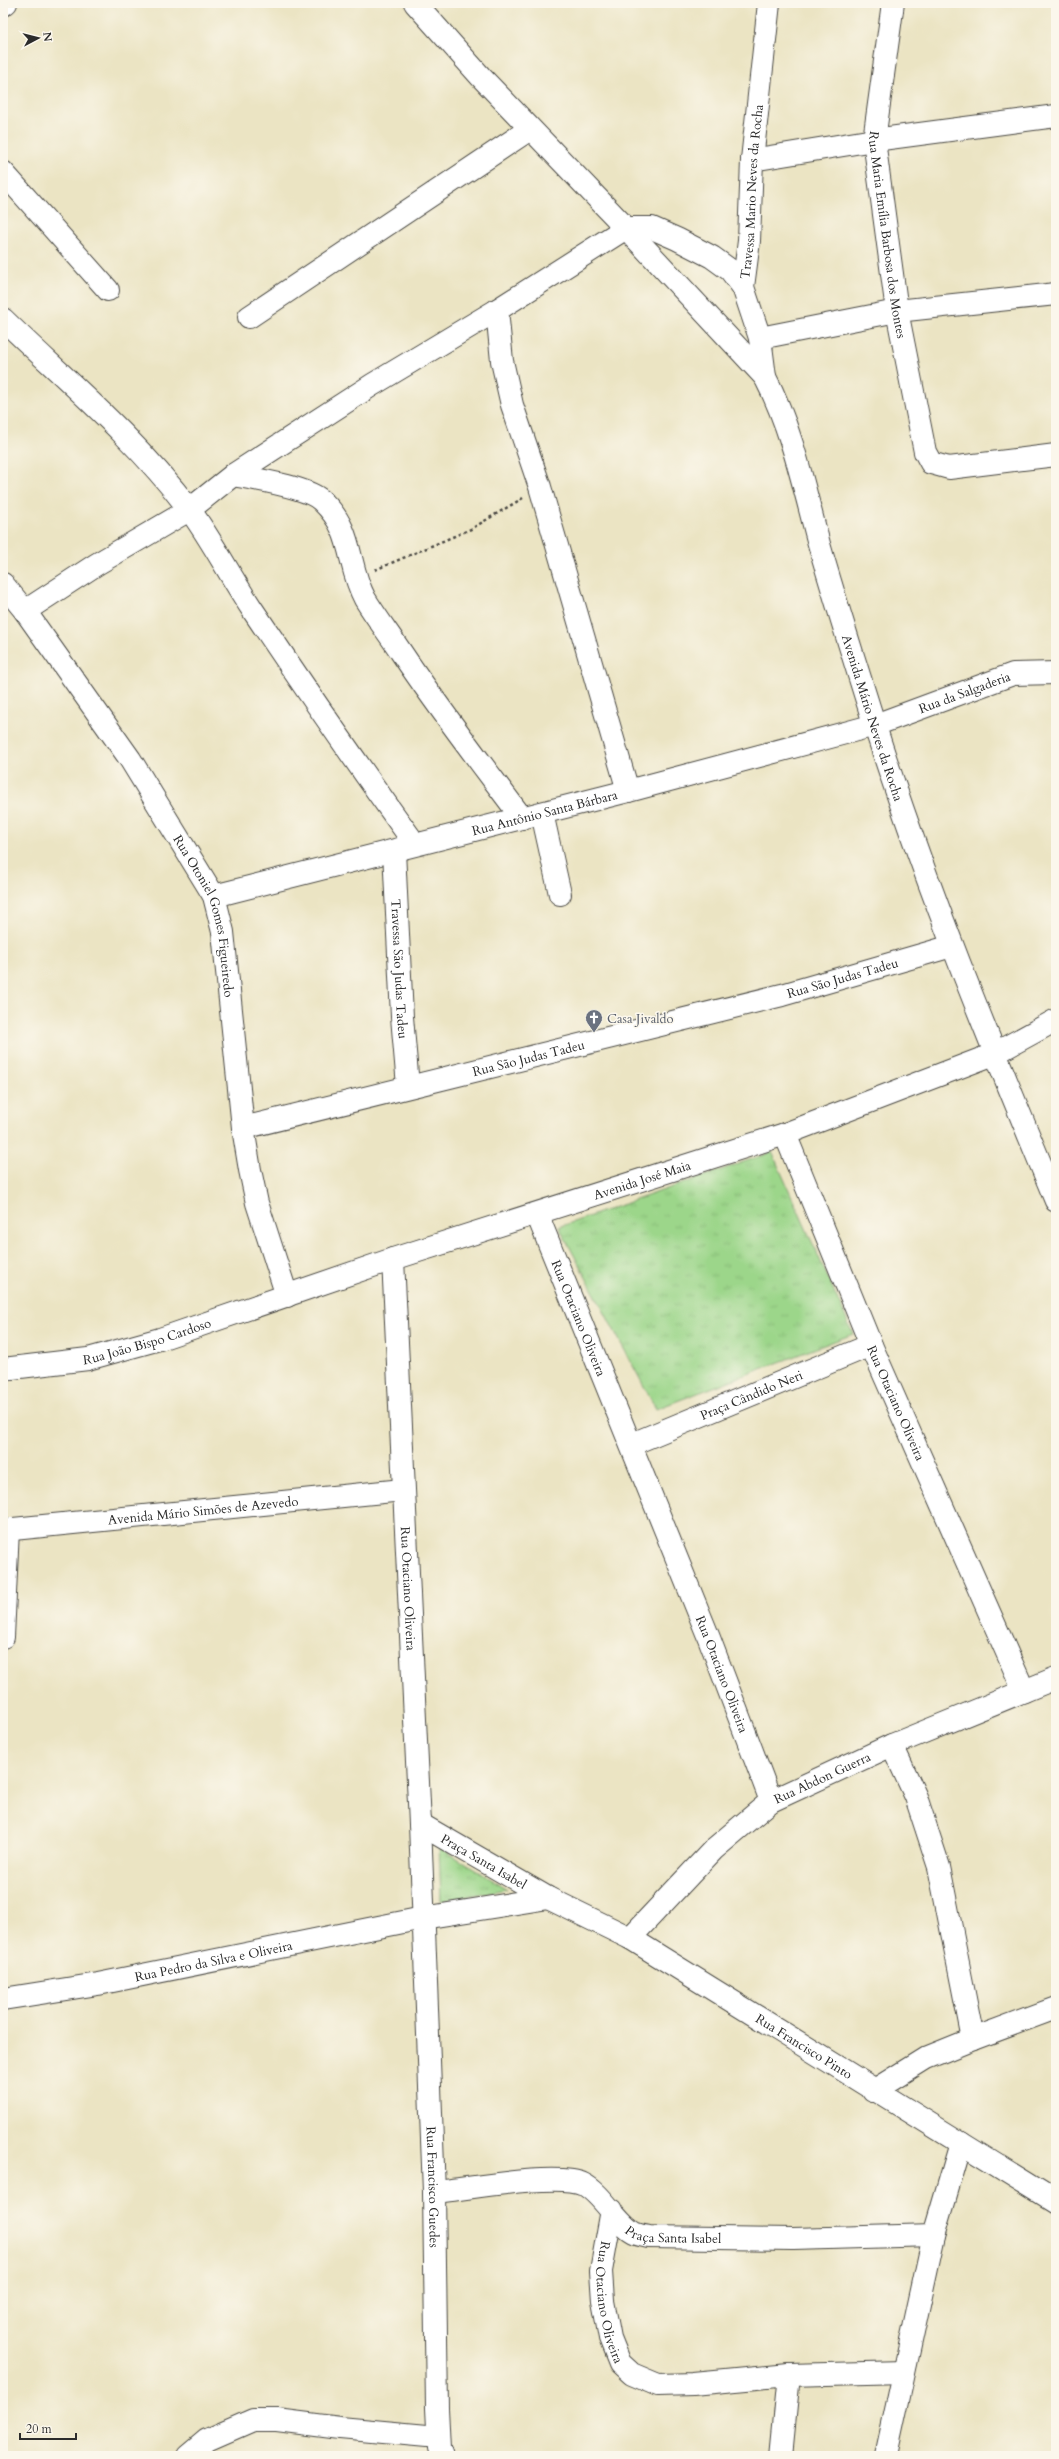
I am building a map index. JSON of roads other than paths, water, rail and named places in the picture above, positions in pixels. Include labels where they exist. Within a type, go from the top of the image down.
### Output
[{"type":"street","points":[[415,3],[432,24],[530,129],[626,228],[765,378]]},
{"type":"street","name":"Travessa Mario Neves da Rocha","points":[[765,378],[760,338],[743,287],[749,241],[752,160],[769,3]]},
{"type":"street","name":"Rua Maria Emília Barbosa dos Montes","points":[[893,3],[874,140],[897,311],[924,452],[931,463],[949,468],[1056,455]]},
{"type":"street","points":[[752,160],[874,140],[1056,116]]},
{"type":"street","points":[[249,317],[530,129]]},
{"type":"street","points":[[3,172],[108,290]]},
{"type":"street","points":[[25,611],[97,564],[189,510],[233,475],[372,385],[497,310],[626,228],[652,228],[677,239],[712,257],[730,270],[743,287]]},
{"type":"street","points":[[760,338],[897,311],[1056,294]]},
{"type":"street","points":[[497,310],[502,361],[512,405],[540,487],[628,791]]},
{"type":"street","points":[[3,319],[106,416],[150,462],[189,510],[235,583],[332,729],[415,844]]},
{"type":"street","name":"Avenida Mário Neves da Rocha","points":[[765,378],[777,401],[790,438],[829,580],[875,725],[952,946],[994,1054],[1056,1201]]},
{"type":"street","points":[[233,475],[306,492],[321,499],[337,516],[344,529],[356,577],[365,599],[439,708],[532,816],[560,894]]},
{"type":"street","name":"Rua Otoniel Gomes Figueiredo","points":[[3,584],[25,611],[130,759],[214,896],[223,932],[243,1128],[257,1203],[287,1296]]},
{"type":"street","name":"Rua da Salgaderia","points":[[875,725],[1013,674],[1056,673]]},
{"type":"street","name":"Rua Antônio Santa Bárbara","points":[[214,896],[394,851],[415,844],[532,816],[875,725]]},
{"type":"street","name":"Travessa São Judas Tadeu","points":[[394,851],[402,1016],[408,1086]]},
{"type":"street","name":"Rua São Judas Tadeu","points":[[243,1128],[408,1086],[782,995],[952,946]]},
{"type":"street","name":"Avenida José Maia","points":[[287,1296],[393,1259],[785,1134],[994,1054],[1056,1020]]},
{"type":"street","name":"Rua Otaciano Oliveira","points":[[785,1134],[871,1345],[1024,1691]]},
{"type":"street","name":"Rua Otaciano Oliveira","points":[[538,1214],[632,1444],[771,1801]]},
{"type":"street","name":"Rua Otaciano Oliveira","points":[[393,1259],[420,1824],[423,1918]]},
{"type":"street","name":"Rua João Bispo Cardoso","points":[[3,1369],[88,1359],[160,1339],[287,1296]]},
{"type":"street","name":"Praça Cândido Neri","points":[[632,1444],[871,1345]]},
{"type":"street","name":"Avenida Mário Simões de Azevedo","points":[[5,1529],[403,1490]]},
{"type":"street","points":[[3,1637],[5,1529]]},
{"type":"street","name":"Rua Abdon Guerra","points":[[630,1938],[714,1849],[771,1801],[892,1745],[1056,1678]]},
{"type":"street","points":[[892,1745],[916,1797],[939,1867],[973,2039]]},
{"type":"street","name":"Praça Santa Isabel","points":[[420,1824],[548,1898]]},
{"type":"street","name":"Rua Francisco Pinto","points":[[548,1898],[630,1938],[873,2091],[1056,2202]]},
{"type":"street","name":"Rua Pedro da Silva e Oliveira","points":[[3,1999],[98,1984],[423,1918],[548,1898]]},
{"type":"street","name":"Rua Francisco Guedes","points":[[423,1918],[434,2192],[437,2449]]},
{"type":"street","points":[[873,2091],[926,2058],[1056,2008]]},
{"type":"street","points":[[886,2456],[934,2235],[961,2143]]},
{"type":"street","name":"Praça Santa Isabel","points":[[434,2192],[545,2179],[568,2180],[583,2184],[596,2194],[633,2232],[649,2237],[793,2239],[934,2235]]},
{"type":"street","name":"Rua Otaciano Oliveira","points":[[612,2210],[601,2271],[604,2301],[610,2338],[620,2363],[632,2374],[658,2385],[693,2384],[789,2375],[904,2372]]},
{"type":"street","points":[[781,2456],[789,2375]]},
{"type":"street","points":[[188,2456],[207,2440],[253,2420],[277,2420],[437,2449]]},
{"type":"place","name":"Casa Jivaldo","points":[[594,1033]]}]
